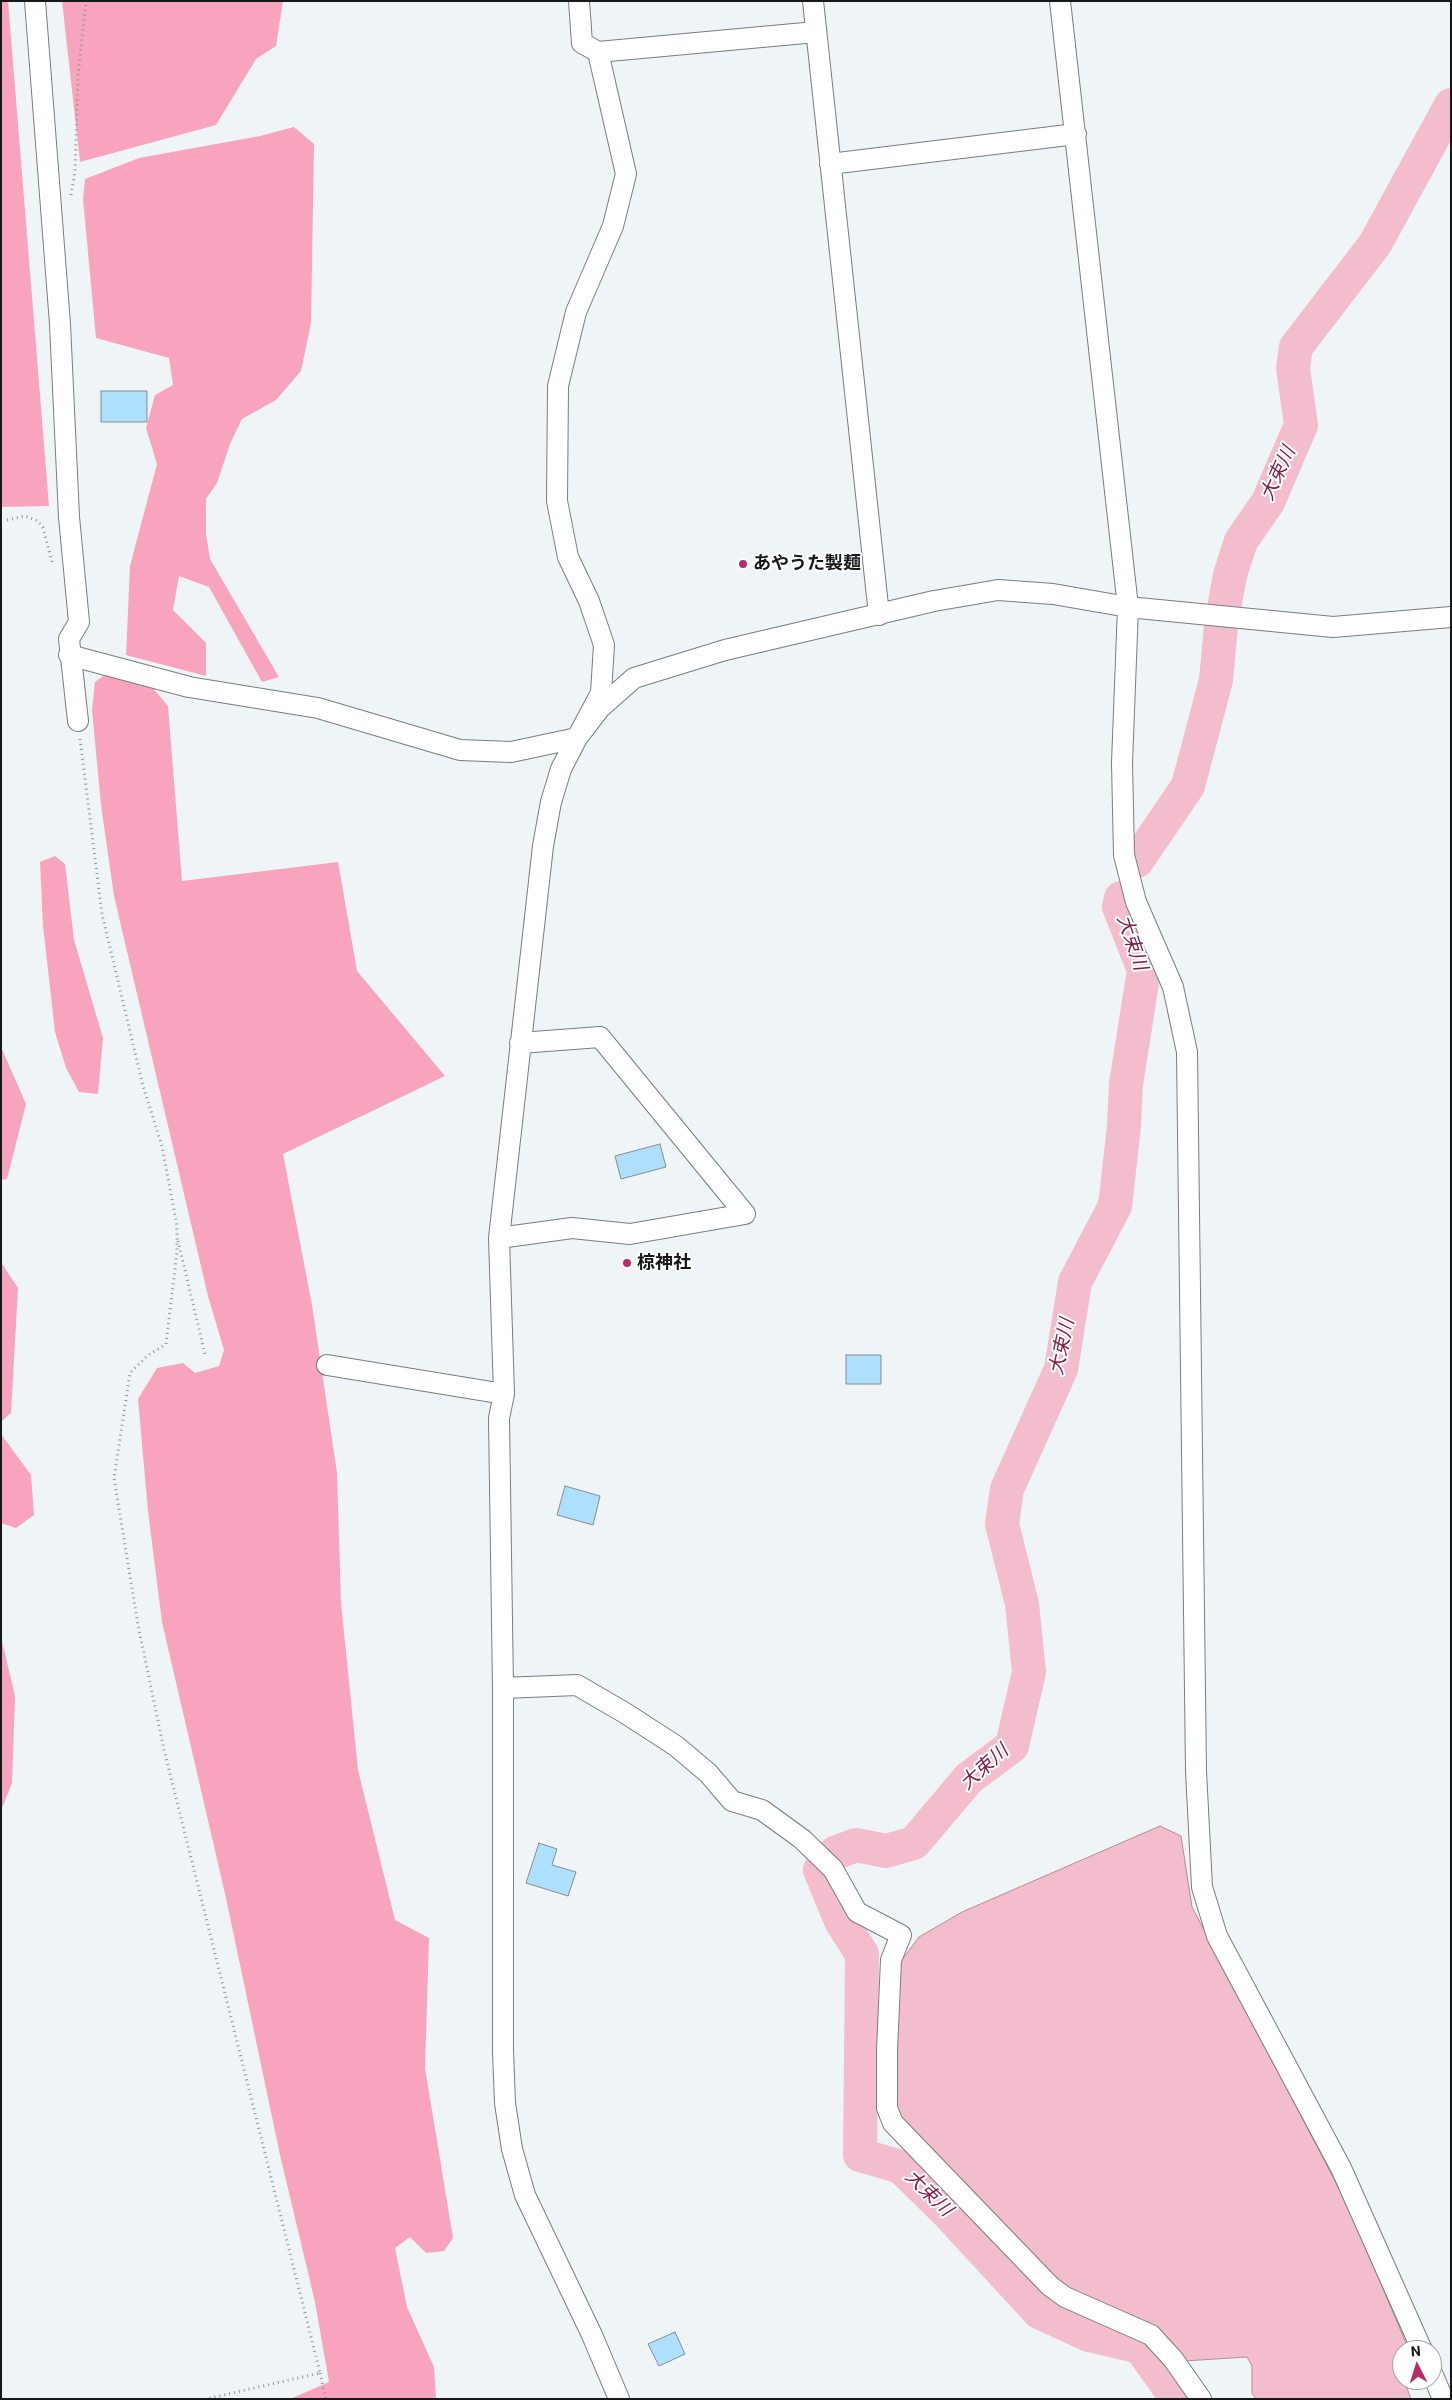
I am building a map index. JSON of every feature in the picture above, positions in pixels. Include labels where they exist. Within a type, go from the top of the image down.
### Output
[{"type":"street","points":[[35,1],[60,324],[69,517],[79,622],[69,639],[69,655],[78,721]]},
{"type":"street","points":[[579,1],[582,43],[598,52],[816,32]]},
{"type":"street","points":[[813,1],[879,615]]},
{"type":"street","points":[[1060,1],[1128,608],[1122,763],[1124,855],[1136,902],[1173,987],[1187,1052],[1196,1771],[1202,1887],[1217,1936],[1341,2168],[1418,2340]]},
{"type":"street","points":[[598,52],[626,174],[613,226],[576,312],[558,386],[557,501],[568,557],[588,601],[604,645],[600,693],[561,769],[545,838],[499,1238],[504,1394],[499,1418],[503,1688],[502,2051],[505,2103],[511,2140],[525,2194],[592,2335],[619,2399]]},
{"type":"street","points":[[830,164],[1076,134]]},
{"type":"street","points":[[69,655],[189,688],[318,708],[460,750],[511,752],[578,738],[600,708],[634,678],[725,650],[998,590],[1053,594],[1128,608],[1333,626],[1451,616]]},
{"type":"street","points":[[499,1238],[572,1228],[630,1234],[745,1214],[600,1037],[520,1043]]},
{"type":"street","points":[[327,1365],[504,1394]]},
{"type":"street","points":[[503,1688],[577,1684],[676,1746],[708,1772],[732,1801],[762,1810],[802,1839],[828,1863],[856,1912],[901,1935],[892,1960],[887,2050],[887,2108],[893,2123],[1050,2286],[1065,2297],[1151,2335],[1173,2359],[1201,2399]]},
{"type":"path","points":[[7,520],[25,516],[38,520],[43,528],[54,570]]},
{"type":"path","points":[[78,721],[102,914],[143,1086],[162,1146],[177,1235],[206,1354]]},
{"type":"path","points":[[177,1235],[177,1252],[166,1344],[147,1356],[130,1373],[114,1478],[138,1625],[164,1750],[326,2399]]},
{"type":"path","points":[[206,2399],[320,2373]]},
{"type":"shaded area","points":[[1,1],[8,1],[49,506],[1,507]]},
{"type":"shaded area","points":[[62,1],[283,1],[276,46],[256,59],[216,125],[80,162]]},
{"type":"shaded area","points":[[294,127],[314,144],[311,323],[301,371],[276,400],[242,419],[230,444],[217,483],[206,499],[206,534],[210,559],[279,677],[262,682],[209,587],[179,576],[173,610],[206,643],[206,676],[126,655],[130,566],[157,464],[146,428],[155,395],[173,385],[169,358],[96,338],[83,199],[85,179],[139,158],[260,136]]},
{"type":"shaded area","points":[[107,673],[152,687],[168,706],[182,881],[338,862],[357,971],[445,1076],[283,1154],[312,1305],[337,1473],[341,1603],[358,1770],[395,1920],[429,1938],[425,2068],[453,2238],[444,2251],[426,2253],[410,2237],[395,2248],[407,2307],[434,2367],[436,2399],[290,2399],[329,2382],[315,2302],[280,2155],[226,1898],[162,1622],[148,1511],[138,1399],[157,1368],[183,1363],[195,1373],[219,1366],[224,1350],[208,1296],[114,896],[101,805],[92,710],[95,682]]},
{"type":"shaded area","points":[[55,856],[65,864],[74,940],[103,1038],[98,1094],[79,1092],[66,1068],[55,1032],[43,926],[40,862]]},
{"type":"shaded area","points":[[1,1047],[26,1104],[7,1179],[1,1180]]},
{"type":"shaded area","points":[[1,1262],[18,1288],[11,1413],[1,1422]]},
{"type":"shaded area","points":[[1,1434],[31,1475],[34,1515],[16,1528],[1,1523]]},
{"type":"shaded area","points":[[1,1637],[15,1696],[12,1783],[1,1811]]},
{"type":"shaded area","points":[[1160,1826],[1181,1836],[1192,1907],[1347,2204],[1405,2340],[1392,2340],[1392,2390],[1408,2390],[1411,2399],[1256,2399],[1252,2393],[1252,2366],[1247,2357],[1184,2361],[1060,2284],[902,2126],[891,2104],[899,1964],[919,1937],[962,1912]]},
{"type":"building","points":[[101,391],[147,391],[147,422],[101,422]]},
{"type":"building","points":[[660,1144],[666,1167],[621,1179],[615,1156]]},
{"type":"building","points":[[846,1355],[881,1355],[881,1384],[846,1384]]},
{"type":"building","points":[[565,1486],[600,1496],[593,1525],[557,1515]]},
{"type":"building","points":[[539,1843],[557,1849],[552,1865],[576,1872],[568,1896],[526,1883]]},
{"type":"building","points":[[675,2332],[685,2354],[659,2366],[648,2344]]},
{"type":"waterway","name":"大束川","points":[[1137,861],[1188,786],[1216,680],[1221,626],[1230,575],[1241,541],[1268,502],[1301,425],[1293,368],[1296,347],[1375,244],[1451,105]]},
{"type":"waterway","name":"大束川","points":[[1121,898],[1119,907],[1144,970],[1126,1084],[1124,1126],[1115,1206],[1075,1282],[1061,1369],[1007,1489],[1002,1524],[1022,1604],[1029,1672],[1012,1746],[969,1778],[914,1843],[886,1851],[856,1845],[835,1853],[820,1870],[841,1921],[862,1954],[860,2155],[901,2167],[946,2211],[1039,2312],[1089,2335],[1140,2347],[1177,2399]]},
{"type":"place","name":"あやうた製麺","points":[[743,564]]},
{"type":"place","name":"椋神社","points":[[627,1263]]}]
